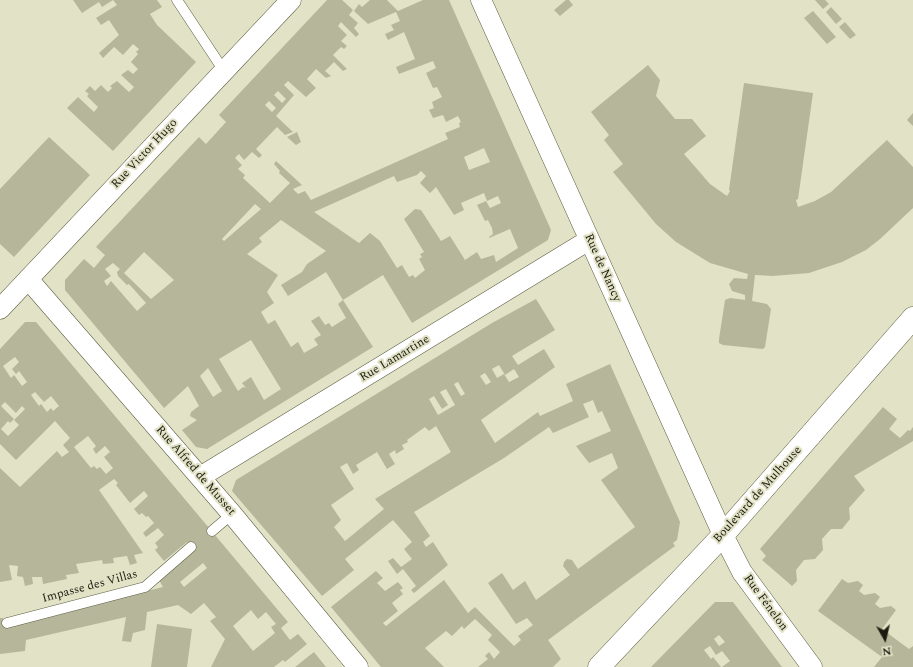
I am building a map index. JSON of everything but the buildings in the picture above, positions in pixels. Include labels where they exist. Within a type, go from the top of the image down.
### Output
[{"type":"street","name":"Rue Victor Hugo","points":[[0,309],[291,0]]},
{"type":"street","name":"Rue de Nancy","points":[[481,0],[723,535]]},
{"type":"street","name":"Rue Lamartine","points":[[200,477],[589,240]]},
{"type":"street","name":"Rue Alfred de Musset","points":[[28,279],[232,514],[358,667]]},
{"type":"street","name":"Boulevard de Mulhouse","points":[[599,667],[723,535],[913,318]]},
{"type":"street","name":"Rue Fénelon","points":[[723,535],[742,572],[812,667]]},
{"type":"lane","points":[[177,0],[224,71]]},
{"type":"lane","points":[[212,531],[232,514]]},
{"type":"lane","name":"Impasse des Villas","points":[[7,623],[145,587],[191,547]]}]
